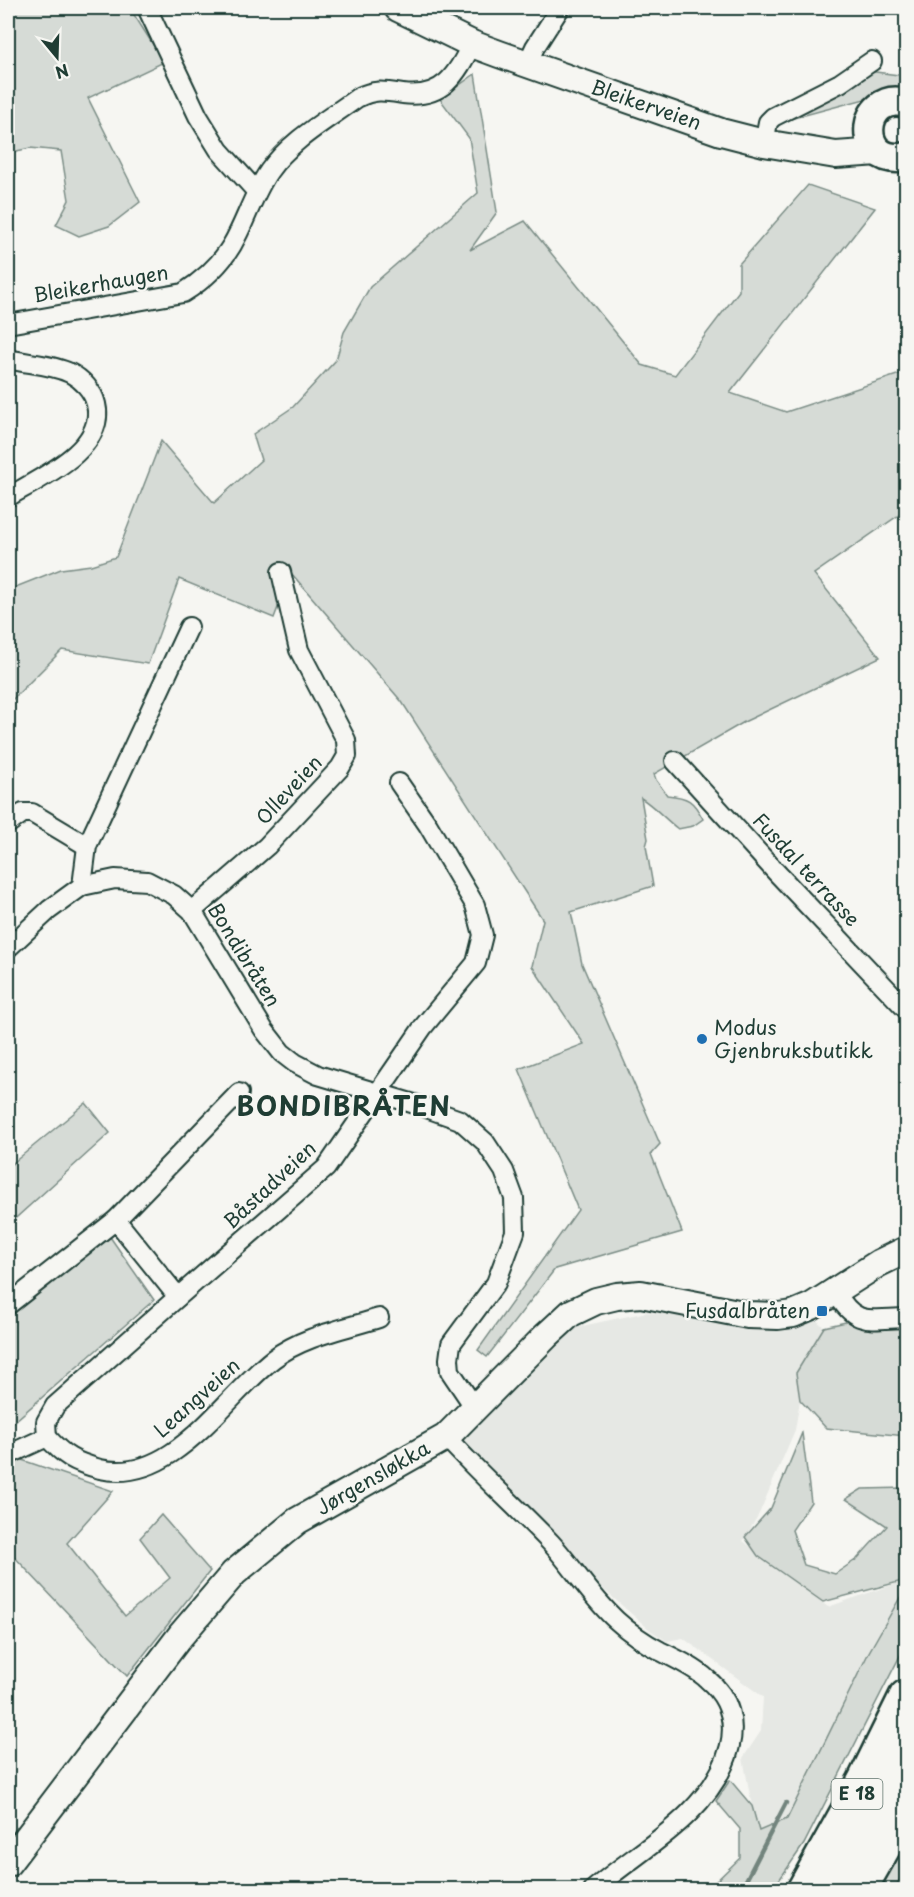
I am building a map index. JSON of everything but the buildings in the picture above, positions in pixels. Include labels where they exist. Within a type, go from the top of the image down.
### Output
[{"type":"highway","name":"E 18","points":[[804,1890],[864,1782],[906,1697]]},
{"type":"highway","name":"E 18","points":[[832,1890],[906,1755]]},
{"type":"highway","name":"E 18","points":[[859,1890],[906,1808]]},
{"type":"main road","points":[[890,155],[874,113],[880,107],[895,101],[906,103]]},
{"type":"street","points":[[147,8],[198,116],[219,150],[256,191]]},
{"type":"street","name":"Bleikerveien","points":[[398,8],[472,44],[721,132],[764,143],[820,152],[859,135],[890,155]]},
{"type":"street","points":[[527,64],[539,40],[560,8]]},
{"type":"street","name":"Bleikerhaugen","points":[[8,324],[183,293],[200,282],[216,267],[231,246],[256,191],[283,153],[357,98],[370,92],[415,94],[444,86],[455,75],[472,44]]},
{"type":"street","points":[[764,143],[768,122],[773,117],[840,83],[872,61]]},
{"type":"street","points":[[8,359],[56,368],[70,374],[88,388],[96,401],[98,414],[92,435],[72,456],[57,468],[8,497]]},
{"type":"street","name":"Olleveien","points":[[192,911],[267,846],[340,768],[347,756],[346,740],[299,650],[281,572]]},
{"type":"street","points":[[82,886],[87,846],[189,627]]},
{"type":"street","name":"Fusdal terrasse","points":[[675,761],[783,880],[906,1009]]},
{"type":"street","points":[[378,1093],[423,1027],[476,963],[483,935],[475,905],[428,825],[399,783]]},
{"type":"street","points":[[8,824],[23,813],[32,813],[87,846]]},
{"type":"street","name":"Bondibråten","points":[[8,948],[50,910],[82,886],[115,879],[147,881],[174,895],[192,911],[264,1030],[282,1053],[318,1075],[460,1120],[485,1142],[504,1171],[514,1198],[515,1232],[496,1283],[451,1344],[450,1371],[475,1408]]},
{"type":"street","points":[[8,1305],[116,1220],[239,1093]]},
{"type":"street","name":"Båstadveien","points":[[47,1437],[46,1422],[55,1406],[326,1168],[378,1093]]},
{"type":"street","points":[[116,1220],[178,1297]]},
{"type":"street","name":"Jørgensløkka","points":[[8,1863],[181,1635],[234,1573],[297,1521],[446,1437],[546,1335],[571,1313],[596,1301],[616,1296],[641,1294],[748,1314],[778,1316],[793,1314],[812,1306],[879,1263],[906,1250]]},
{"type":"street","points":[[836,1292],[844,1307],[854,1316],[906,1318]]},
{"type":"street","name":"Leangveien","points":[[47,1437],[63,1454],[79,1464],[108,1471],[133,1471],[155,1464],[197,1432],[274,1359],[310,1340],[379,1318]]},
{"type":"street","points":[[8,1455],[47,1437]]},
{"type":"street","points":[[446,1437],[553,1545],[593,1596],[616,1620],[657,1650],[708,1679],[730,1710],[734,1729],[729,1749],[721,1771],[708,1790],[690,1812],[666,1833],[593,1890]]},
{"type":"shaded area","points":[[8,8],[138,8],[131,10],[164,62],[88,98],[140,202],[109,226],[79,236],[56,225],[69,200],[61,151],[30,148],[8,153]]},
{"type":"shaded area","points":[[868,71],[906,76],[906,88],[775,123]]},
{"type":"shaded area","points":[[475,74],[497,212],[470,250],[525,221],[642,365],[675,375],[739,291],[739,264],[808,185],[875,208],[730,393],[786,412],[906,372],[906,510],[814,574],[880,657],[746,721],[654,774],[667,795],[689,801],[703,819],[693,826],[678,829],[641,798],[653,886],[571,912],[582,964],[660,1144],[651,1154],[682,1232],[555,1269],[487,1357],[478,1350],[578,1210],[519,1069],[584,1044],[532,966],[543,920],[402,702],[291,573],[274,618],[179,579],[148,664],[62,650],[8,704],[8,590],[61,569],[91,565],[116,557],[161,441],[214,503],[261,460],[253,434],[293,407],[336,360],[344,332],[370,287],[478,193],[469,138],[440,99]]},
{"type":"shaded area","points":[[86,1103],[110,1133],[8,1225],[8,1167]]},
{"type":"shaded area","points":[[108,1234],[154,1300],[8,1427],[8,1313]]},
{"type":"shaded area","points":[[805,1310],[824,1327],[796,1373],[800,1400],[795,1430],[759,1514],[743,1541],[828,1607],[906,1580],[906,1587],[869,1652],[787,1819],[759,1832],[743,1758],[761,1731],[763,1697],[683,1638],[667,1641],[650,1630],[563,1554],[447,1442],[573,1328],[647,1312],[751,1326]]},
{"type":"shaded area","points":[[859,1319],[906,1329],[906,1436],[826,1428],[800,1400],[796,1373],[824,1327]]},
{"type":"shaded area","points":[[802,1433],[811,1502],[792,1530],[804,1565],[835,1574],[857,1559],[887,1526],[846,1499],[862,1489],[906,1488],[906,1580],[823,1602],[758,1556],[745,1537],[771,1508]]},
{"type":"shaded area","points":[[19,1459],[113,1491],[67,1543],[125,1616],[170,1578],[140,1538],[161,1515],[210,1571],[127,1676],[8,1550],[8,1473]]},
{"type":"shaded area","points":[[906,1587],[906,1644],[804,1844],[773,1889],[708,1889],[740,1858],[740,1829],[716,1801],[730,1780],[752,1806],[759,1831],[787,1819],[869,1652]]},
{"type":"shaded area","points":[[906,1827],[906,1869],[894,1889],[869,1890]]},
{"type":"waterway","points":[[741,1890],[786,1803]]},
{"type":"place","name":"Modus Gjenbruksbutikk","points":[[702,1039]]},
{"type":"place","name":"Fusdalbråten","points":[[822,1311]]},
{"type":"district","name":"BONDIBRÅTEN","points":[[344,1107]]}]
